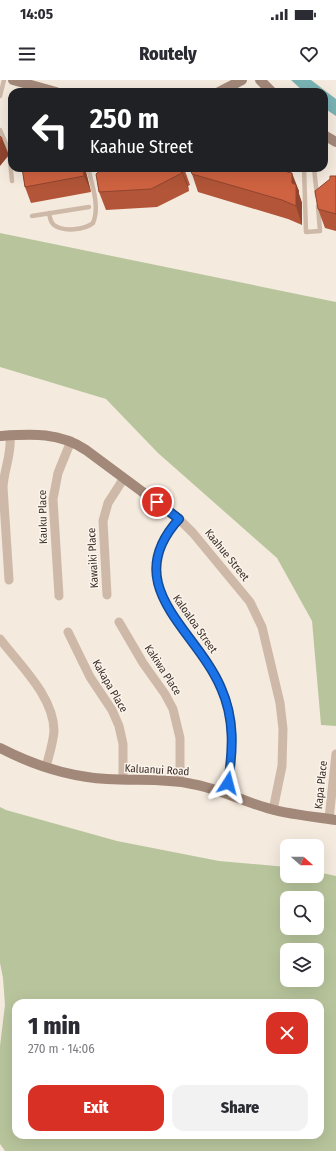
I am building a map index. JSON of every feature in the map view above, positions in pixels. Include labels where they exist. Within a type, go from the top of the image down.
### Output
[{"type":"street","points":[[13,80],[42,88]]},
{"type":"street","points":[[227,88],[242,80]]},
{"type":"street","points":[[260,80],[268,88]]},
{"type":"street","name":"Kaahue Street","points":[[5,435],[43,434],[71,441],[179,519],[193,533],[250,602],[262,627],[280,703],[283,729],[282,766],[273,810]]},
{"type":"street","points":[[5,435],[11,451],[4,474],[3,487],[9,580]]},
{"type":"street","name":"Kauku Place","points":[[59,596],[53,499],[58,473],[71,441]]},
{"type":"street","name":"Kawaiki Place","points":[[107,595],[103,521],[108,503],[124,478]]},
{"type":"street","name":"Kaloaloa Street","points":[[179,519],[168,530],[160,546],[156,562],[157,579],[164,602],[209,665],[226,699],[233,735],[232,760],[226,793]]},
{"type":"street","name":"Kakiwa Place","points":[[119,622],[143,663],[165,694],[173,709],[180,738],[180,782]]},
{"type":"street","name":"Kakapa Place","points":[[68,632],[90,677],[108,703],[117,722],[123,744],[123,779]]},
{"type":"street","points":[[0,639],[42,693],[49,705],[54,732],[46,767]]},
{"type":"street","name":"Kaluanui Road","points":[[0,748],[46,767],[90,777],[180,782],[203,786],[273,810],[333,819]]},
{"type":"street","name":"Kapa Place","points":[[333,819],[336,754]]},
{"type":"lane","points":[[0,96],[4,80]]},
{"type":"lane","points":[[0,130],[8,149]]},
{"type":"lane","points":[[11,172],[12,181]]},
{"type":"lane","points":[[49,213],[51,222],[57,227],[81,229],[93,223],[96,215],[94,194],[89,172]]},
{"type":"lane","points":[[304,172],[306,232],[320,231],[314,172]]},
{"type":"lane","points":[[32,216],[89,207]]},
{"type":"green space","points":[[0,233],[336,302],[336,726],[321,725],[312,621],[277,558],[158,453],[106,399],[0,367]]},
{"type":"green space","points":[[0,807],[6,810],[117,841],[219,861],[280,866],[280,883],[324,883],[324,873],[336,876],[336,1151],[5,1151],[0,1144],[0,1046],[5,1005],[3,978],[0,963]]},
{"type":"water","points":[[291,80],[311,80],[322,88],[300,88]]},
{"type":"water","points":[[328,93],[336,99],[336,116],[328,111]]},
{"type":"building","points":[[23,172],[84,172],[84,176],[25,187]]},
{"type":"building","points":[[98,172],[182,173],[151,189],[99,192],[96,174]]},
{"type":"building","points":[[191,172],[292,173],[292,183],[296,185],[296,206],[282,200],[192,174]]},
{"type":"building","points":[[330,176],[336,176],[336,214],[318,209],[315,191],[330,179]]},
{"type":"route","points":[[157,502],[179,519],[168,530],[160,546],[156,562],[158,587],[168,609],[216,676],[226,699],[233,735],[232,760],[228,783]]}]
